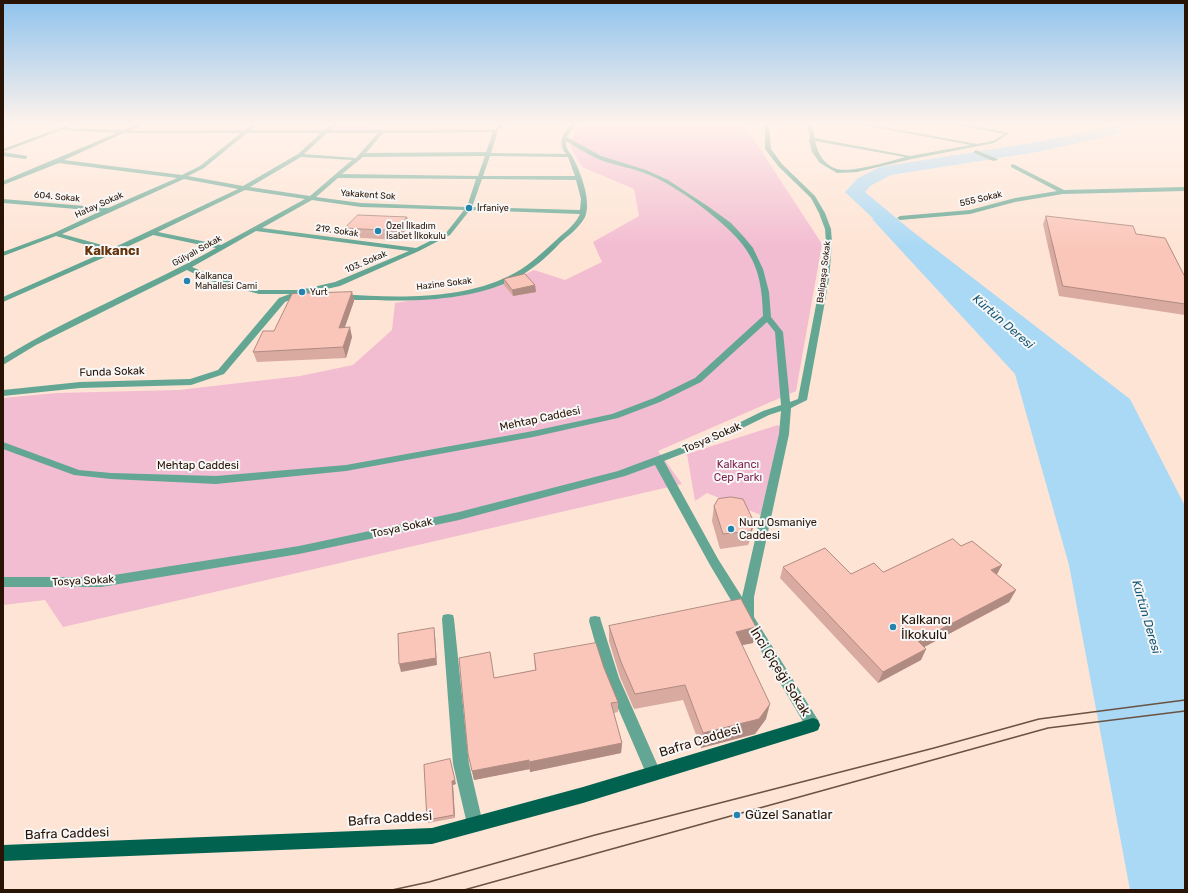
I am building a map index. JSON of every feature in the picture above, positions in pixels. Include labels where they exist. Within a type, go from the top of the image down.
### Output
[{"type":"main road","name":"Bafra Caddesi","points":[[3,853],[432,836],[582,795],[813,725]]},
{"type":"street","points":[[3,183],[49,165]]},
{"type":"street","name":"Yakakent Sok","points":[[87,165],[183,177],[244,188],[361,205],[583,212]]},
{"type":"street","name":"Hatay Sokak","points":[[3,254],[56,234],[109,211],[183,177],[205,165]]},
{"type":"street","points":[[3,300],[152,234],[244,188],[285,165]]},
{"type":"street","name":"Gülyalı Sokak","points":[[3,362],[33,344],[187,267],[311,198],[349,165]]},
{"type":"street","name":"103. Sokak","points":[[221,372],[282,300],[302,292],[337,284],[416,250],[448,234],[469,208],[485,165]]},
{"type":"street","points":[[574,165],[581,182],[583,212]]},
{"type":"street","points":[[623,165],[648,172],[666,181],[702,204],[733,228],[750,248],[756,259],[763,277],[767,296],[767,317],[779,332],[786,406],[784,434],[748,597],[748,619]]},
{"type":"street","name":"Balipaşa Sokak","points":[[780,165],[813,197],[822,213],[828,229],[829,243],[825,279],[802,400],[786,406]]},
{"type":"street","points":[[826,165],[837,171],[857,170],[880,165]]},
{"type":"street","points":[[1013,166],[1063,192]]},
{"type":"street","points":[[336,176],[579,178]]},
{"type":"street","name":"555 Sokak","points":[[900,218],[970,212],[1015,200],[1063,192],[1140,189],[1185,190]]},
{"type":"street","name":"604. Sokak","points":[[3,201],[109,211]]},
{"type":"street","name":"Hazine Sokak","points":[[187,267],[210,278],[259,292],[302,292],[362,298],[422,296],[455,293],[487,287],[508,280],[547,254],[577,223],[583,212]]},
{"type":"street","name":"219. Sokak","points":[[256,229],[416,250]]},
{"type":"street","points":[[56,234],[115,251]]},
{"type":"street","points":[[152,234],[221,247]]},
{"type":"street","name":"Mehtap Caddesi","points":[[3,445],[78,473],[111,476],[216,480],[346,468],[533,434],[614,416],[657,400],[698,380],[767,317]]},
{"type":"street","name":"Funda Sokak","points":[[3,393],[80,384],[191,382],[221,372]]},
{"type":"street","name":"Tosya Sokak","points":[[3,582],[101,582],[299,550],[459,516],[621,474],[717,437],[766,413],[786,406]]},
{"type":"street","name":"İnci Çiçeği Sokak","points":[[658,460],[748,619],[813,725]]},
{"type":"street","points":[[448,619],[461,764],[475,824]]},
{"type":"street","points":[[595,621],[612,678],[653,773]]},
{"type":"green space","points":[[581,165],[770,165],[822,244],[796,391],[658,451],[682,484],[63,627],[45,600],[3,605],[3,398],[57,393],[179,390],[300,376],[353,365],[392,330],[395,303],[499,286],[534,270],[565,280],[602,262],[593,242],[639,216],[634,189],[582,167]]},
{"type":"green space","name":"Kalkancı Cep Parkı","points":[[778,425],[781,428],[761,515],[707,493],[695,501],[687,454]]},
{"type":"water","points":[[895,218],[1130,399],[1185,506],[1185,890],[1130,890],[1069,565],[1015,374],[872,219]]},
{"type":"building","points":[[358,215],[407,217],[396,231],[345,228]]},
{"type":"building","points":[[1046,216],[1133,226],[1136,234],[1165,238],[1185,277],[1185,304],[1063,286]]},
{"type":"building","points":[[525,274],[535,285],[512,290],[504,279]]},
{"type":"building","points":[[352,292],[339,328],[350,327],[343,347],[253,352],[263,331],[274,331],[292,294]]},
{"type":"building","points":[[731,497],[743,499],[754,522],[751,531],[723,534],[714,506],[718,499]]},
{"type":"building","name":"Kalkancı İlkokulu","points":[[953,539],[961,546],[972,541],[1002,565],[991,570],[1016,590],[918,641],[926,649],[883,672],[783,567],[825,548],[851,574],[874,563],[883,572]]},
{"type":"building","points":[[741,599],[756,627],[736,632],[770,704],[759,719],[703,733],[685,685],[635,694],[621,662],[609,626]]},
{"type":"building","points":[[434,628],[436,658],[399,664],[398,634]]},
{"type":"building","points":[[596,643],[604,668],[618,702],[611,703],[622,743],[529,762],[529,760],[472,771],[468,754],[459,658],[490,652],[494,678],[536,670],[534,654]]},
{"type":"building","points":[[450,759],[455,780],[452,781],[454,815],[427,820],[424,765]]},
{"type":"waterway","name":"Kürtün Deresi","points":[[917,247],[854,192],[864,182],[886,171],[926,165]]},
{"type":"tram line","points":[[392,890],[429,882],[595,835],[934,748],[1039,719],[1185,700]]},
{"type":"tram line","points":[[464,890],[1048,728],[1185,711]]},
{"type":"place","name":"İrfaniye","points":[[469,208]]},
{"type":"place","name":"Özel İlkadım İsabet İlkokulu","points":[[378,231]]},
{"type":"place","name":"Kalkanca Mahallesi Cami","points":[[187,281]]},
{"type":"place","name":"Yurt","points":[[302,292]]},
{"type":"place","name":"Nuru Osmaniye Caddesi","points":[[731,529]]},
{"type":"place","name":"Kalkancı İlkokulu","points":[[893,627]]},
{"type":"place","name":"Güzel Sanatlar","points":[[737,815]]},
{"type":"district","name":"Kalkancı","points":[[112,251]]}]
